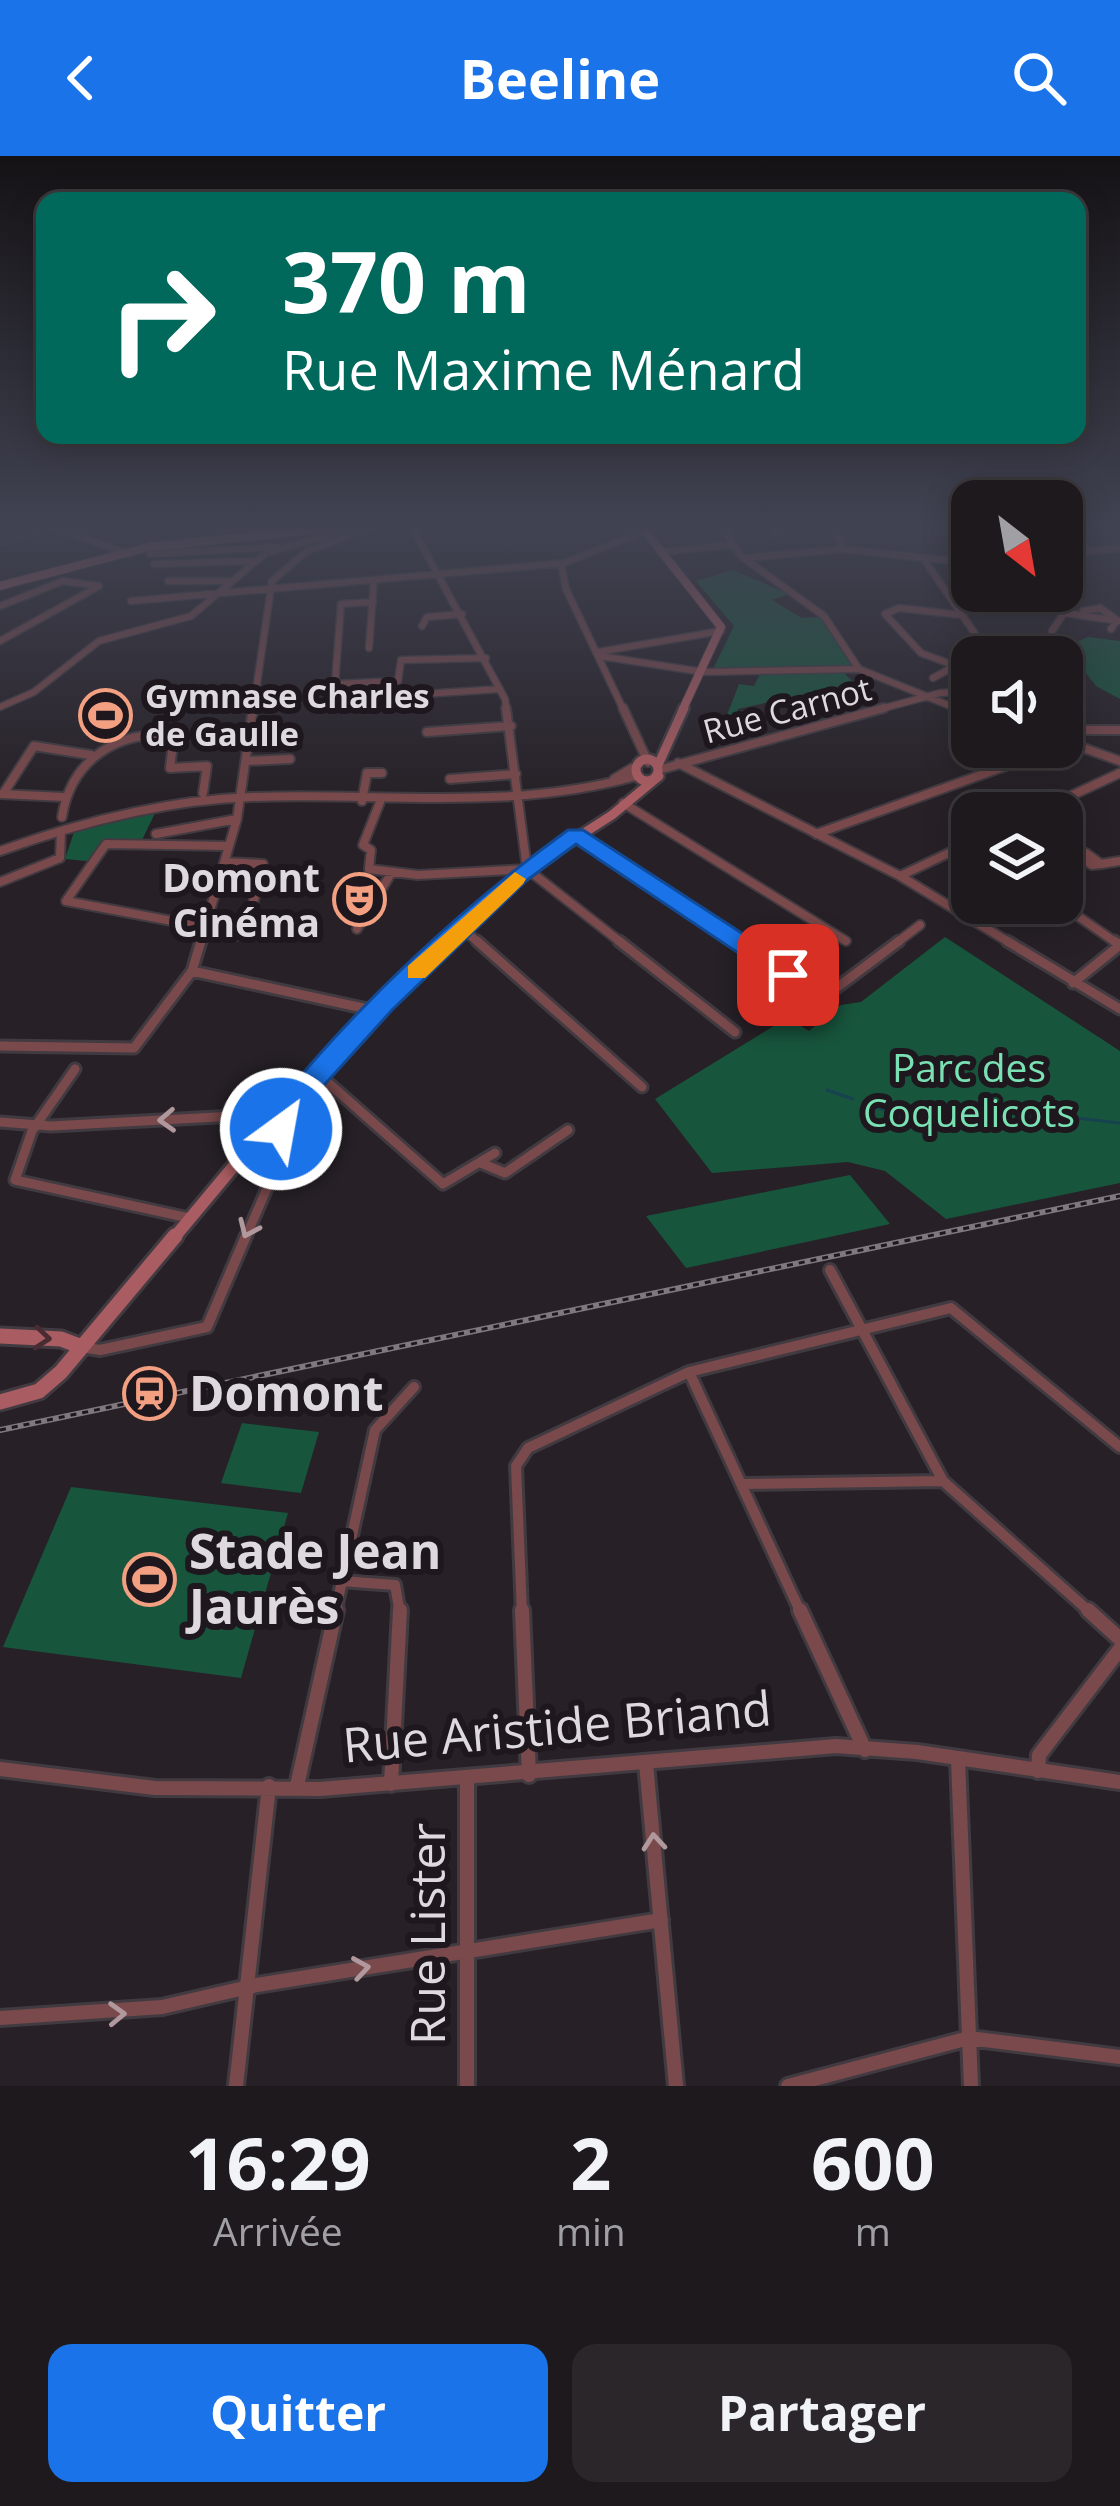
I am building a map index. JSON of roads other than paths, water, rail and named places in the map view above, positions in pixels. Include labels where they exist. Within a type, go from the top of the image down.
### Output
[{"type":"street","points":[[0,641],[43,617]]},
{"type":"street","points":[[0,707],[34,692],[81,651],[122,633],[187,617]]},
{"type":"street","points":[[0,1046],[134,1048],[192,971],[242,798],[266,617]]},
{"type":"street","points":[[340,617],[334,684],[398,681],[401,660],[486,658]]},
{"type":"street","points":[[370,648],[372,617]]},
{"type":"street","points":[[422,626],[424,618],[433,617]]},
{"type":"street","points":[[464,617],[500,688],[511,726],[527,869]]},
{"type":"street","points":[[580,617],[657,768]]},
{"type":"street","points":[[713,617],[721,631]]},
{"type":"street","points":[[825,617],[859,669]]},
{"type":"street","points":[[888,617],[912,647],[951,667]]},
{"type":"street","points":[[1052,631],[1061,617]]},
{"type":"street","points":[[1111,629],[1118,620]]},
{"type":"street","points":[[599,654],[721,631]]},
{"type":"street","points":[[0,1336],[61,1339],[100,1350],[207,1327],[275,1170],[282,1124],[317,1074],[527,869],[626,801],[657,768],[721,631]]},
{"type":"street","points":[[599,654],[703,672],[859,669],[951,707]]},
{"type":"street","points":[[933,679],[951,669]]},
{"type":"street","points":[[331,700],[500,688]]},
{"type":"street","name":"Rue Carnot","points":[[657,768],[753,748],[951,694]]},
{"type":"street","points":[[428,732],[511,726]]},
{"type":"street","points":[[1083,730],[1120,730]]},
{"type":"street","points":[[28,731],[34,746]]},
{"type":"street","points":[[34,746],[91,754],[171,734],[170,768],[207,766],[203,793]]},
{"type":"street","points":[[2,794],[34,746]]},
{"type":"street","points":[[1083,748],[1120,761]]},
{"type":"street","points":[[0,882],[59,858],[64,797],[91,754]]},
{"type":"street","points":[[247,761],[290,758]]},
{"type":"street","points":[[678,763],[900,876],[1118,1010]]},
{"type":"street","points":[[0,851],[141,810],[242,798],[380,802],[569,793],[657,768]]},
{"type":"street","points":[[635,774],[657,768]]},
{"type":"street","points":[[817,834],[996,768]]},
{"type":"street","points":[[1078,792],[1120,772]]},
{"type":"street","points":[[362,801],[367,773],[382,773]]},
{"type":"street","points":[[450,779],[516,774]]},
{"type":"street","points":[[626,801],[639,786],[635,774]]},
{"type":"street","points":[[2,794],[64,797]]},
{"type":"street","points":[[626,801],[846,941]]},
{"type":"street","points":[[380,802],[362,845],[371,850],[367,868],[392,872],[527,869],[735,1032]]},
{"type":"street","points":[[155,834],[237,819]]},
{"type":"street","points":[[576,835],[823,998]]},
{"type":"street","points":[[229,846],[106,844],[67,901],[203,932],[286,935]]},
{"type":"street","points":[[900,876],[951,852]]},
{"type":"street","points":[[1102,864],[1120,861]]},
{"type":"street","points":[[225,862],[263,864],[245,936]]},
{"type":"street","points":[[357,928],[392,872]]},
{"type":"street","points":[[1073,983],[1120,945],[1083,920]]},
{"type":"street","points":[[809,1004],[920,925]]},
{"type":"street","points":[[462,928],[642,1087]]},
{"type":"street","points":[[192,971],[377,1011]]},
{"type":"street","points":[[75,1069],[38,1124],[16,1180],[189,1218]]},
{"type":"street","points":[[317,1074],[448,1185],[495,1154]]},
{"type":"street","points":[[0,1122],[282,1124]]},
{"type":"street","points":[[0,1402],[47,1384],[260,1136],[282,1124]]},
{"type":"street","points":[[482,1163],[505,1173],[568,1130]]},
{"type":"street","points":[[830,1270],[943,1481],[1120,1639]]},
{"type":"street","points":[[529,1775],[516,1466],[528,1448],[689,1372],[951,1308],[1120,1448]]},
{"type":"street","points":[[689,1372],[865,1750]]},
{"type":"street","points":[[297,1786],[375,1430],[413,1387]]},
{"type":"street","points":[[743,1484],[943,1481]]},
{"type":"street","points":[[340,1581],[394,1585],[400,1600],[391,1784]]},
{"type":"street","points":[[1038,1771],[1039,1755],[1120,1649]]},
{"type":"street","name":"Rue Aristide Briand","points":[[0,1769],[118,1785],[391,1784],[467,1781],[797,1747],[958,1760],[1120,1782]]},
{"type":"street","points":[[958,1760],[971,2086]]},
{"type":"street","points":[[646,1764],[676,2086]]},
{"type":"street","name":"Rue Lister","points":[[467,1781],[467,2086]]},
{"type":"street","points":[[236,2086],[268,1786]]},
{"type":"street","points":[[0,2018],[160,2010],[246,1989],[661,1920]]},
{"type":"street","points":[[788,2086],[969,2038],[1120,2057]]},
{"type":"waterway","points":[[827,1090],[853,1099]]},
{"type":"waterway","points":[[863,1102],[923,1124],[1064,1117]]},
{"type":"waterway","points":[[1076,1118],[1120,1123]]},
{"type":"railway","points":[[0,1430],[1120,1196]]},
{"type":"place","name":"Gymnase Charles de Gaulle","points":[[106,715]]},
{"type":"place","name":"Domont Cinéma","points":[[359,900]]},
{"type":"place","name":"Domont","points":[[150,1394]]},
{"type":"place","name":"Stade Jean Jaurès","points":[[150,1580]]},
{"type":"park label","name":"Parc des Coquelicots","points":[[969,1090]]}]
